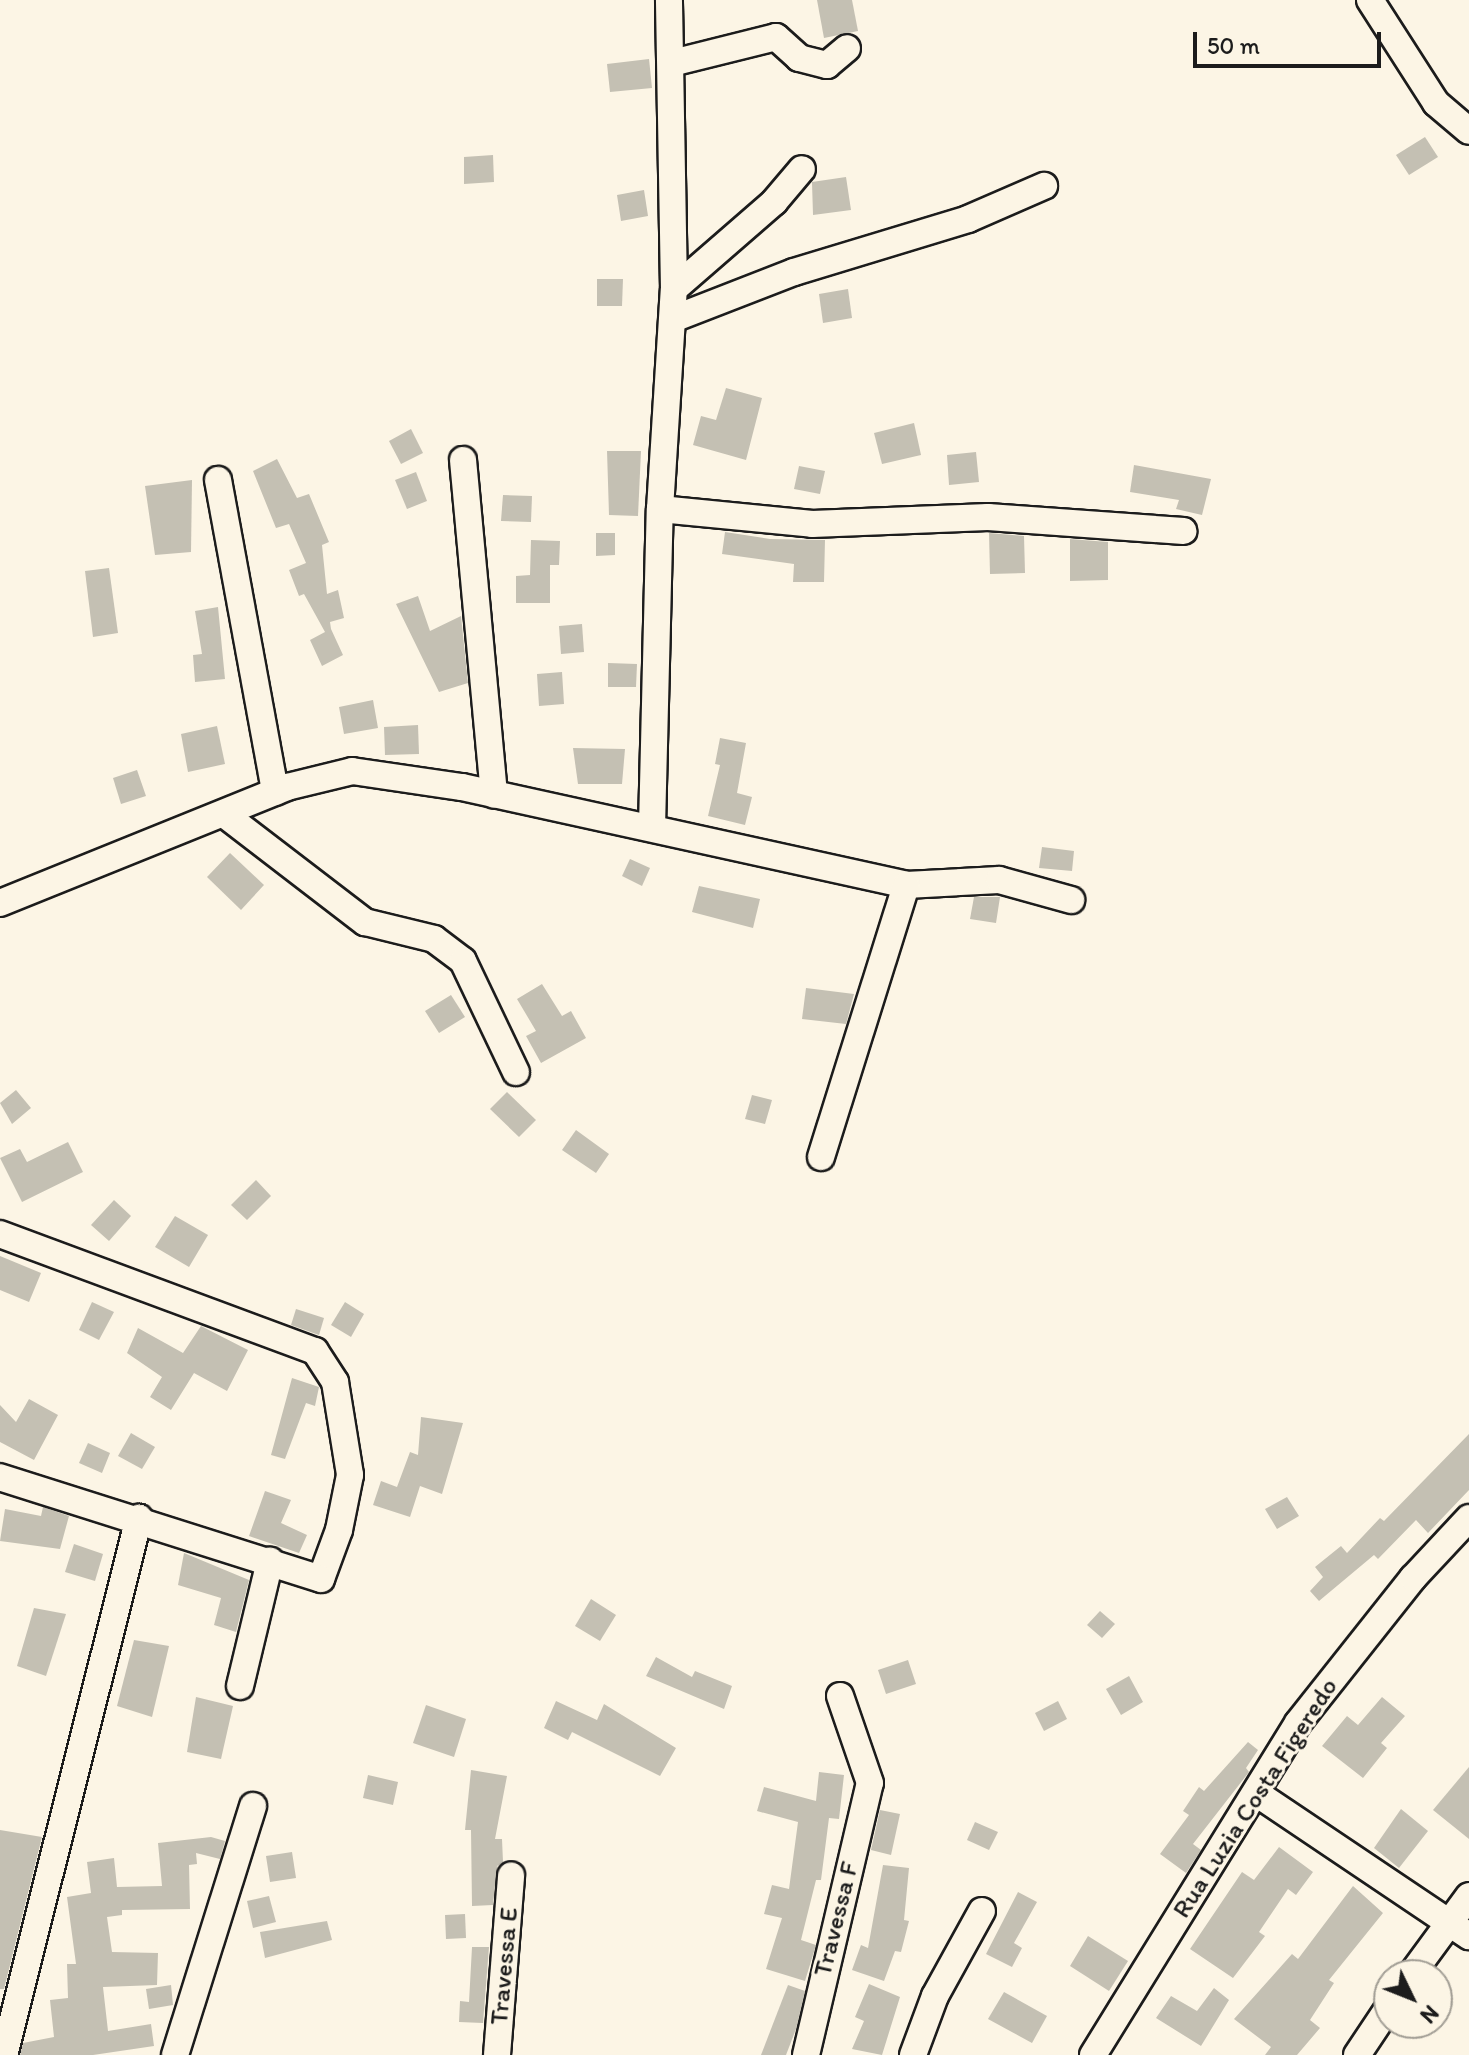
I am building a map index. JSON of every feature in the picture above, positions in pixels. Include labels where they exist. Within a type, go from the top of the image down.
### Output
[{"type":"street","points":[[652,827],[660,509],[674,289],[669,0]]},
{"type":"street","points":[[1370,0],[1436,103],[1469,131]]},
{"type":"street","points":[[672,63],[776,37],[799,58],[827,65],[847,48]]},
{"type":"street","points":[[674,289],[774,202],[802,169]]},
{"type":"street","points":[[673,319],[794,272],[968,219],[1044,186]]},
{"type":"street","points":[[463,460],[494,795]]},
{"type":"street","points":[[218,480],[275,792]]},
{"type":"street","points":[[660,509],[812,524],[988,517],[1183,531]]},
{"type":"street","points":[[0,903],[275,792],[352,771],[494,795],[652,827],[906,885],[999,880],[1071,900]]},
{"type":"street","points":[[224,814],[365,922],[434,939],[463,961],[516,1072]]},
{"type":"street","points":[[821,1157],[906,885]]},
{"type":"street","points":[[0,1234],[315,1351],[335,1382],[344,1419],[350,1475],[339,1530],[321,1579],[139,1518],[0,1477]]},
{"type":"street","points":[[4,2055],[139,1518]]},
{"type":"street","name":"Rua Luzia Costa Figeredo","points":[[1093,2055],[1298,1723],[1353,1652],[1469,1518]]},
{"type":"street","points":[[240,1686],[270,1561]]},
{"type":"street","name":"Travessa F","points":[[806,2055],[870,1783],[840,1696]]},
{"type":"street","points":[[1256,1793],[1459,1928]]},
{"type":"street","points":[[175,2055],[253,1806]]},
{"type":"street","name":"Travessa E","points":[[497,2055],[511,1876]]},
{"type":"street","points":[[1427,1959],[1459,1928],[1469,1896]]},
{"type":"street","points":[[913,2055],[935,1996],[982,1911]]},
{"type":"street","points":[[1357,2055],[1373,2031]]},
{"type":"building","points":[[817,0],[852,0],[858,31],[824,38]]},
{"type":"building","points":[[649,59],[652,88],[610,92],[607,64]]},
{"type":"building","points":[[1425,137],[1438,157],[1409,175],[1396,155]]},
{"type":"building","points":[[493,155],[494,182],[464,184],[464,157]]},
{"type":"building","points":[[846,177],[851,210],[813,215],[812,182]]},
{"type":"building","points":[[644,190],[648,216],[621,221],[617,195]]},
{"type":"building","points":[[597,279],[623,279],[622,306],[597,306]]},
{"type":"building","points":[[848,289],[852,318],[823,323],[819,294]]},
{"type":"building","points":[[726,388],[762,398],[746,460],[693,445],[701,416],[716,420]]},
{"type":"building","points":[[914,423],[921,455],[882,464],[874,433]]},
{"type":"building","points":[[411,429],[423,453],[401,464],[389,441]]},
{"type":"building","points":[[607,451],[641,451],[638,516],[609,515]]},
{"type":"building","points":[[976,452],[979,482],[949,485],[947,455]]},
{"type":"building","points":[[277,459],[297,498],[309,494],[329,542],[322,545],[327,594],[338,590],[344,618],[330,622],[343,655],[322,666],[310,640],[325,632],[304,594],[299,596],[289,570],[306,563],[289,524],[276,528],[253,471]]},
{"type":"building","points":[[1134,465],[1211,479],[1202,515],[1176,509],[1179,500],[1130,492]]},
{"type":"building","points":[[799,466],[825,471],[820,494],[794,489]]},
{"type":"building","points":[[416,472],[427,501],[407,509],[395,480]]},
{"type":"building","points":[[192,480],[191,552],[155,555],[145,486]]},
{"type":"building","points":[[503,495],[532,496],[531,522],[501,521]]},
{"type":"building","points":[[725,532],[770,539],[825,540],[824,582],[793,582],[794,564],[722,554]]},
{"type":"building","points":[[596,533],[615,533],[615,555],[596,556]]},
{"type":"building","points":[[989,533],[1024,536],[1025,573],[990,574]]},
{"type":"building","points":[[1070,539],[1108,542],[1108,580],[1070,581]]},
{"type":"building","points":[[531,540],[560,541],[559,565],[550,565],[550,603],[516,603],[516,576],[530,575]]},
{"type":"building","points":[[109,568],[118,633],[93,637],[85,571]]},
{"type":"building","points":[[418,596],[430,631],[461,616],[468,683],[439,692],[396,604]]},
{"type":"building","points":[[218,607],[225,679],[195,682],[193,655],[202,654],[195,611]]},
{"type":"building","points":[[582,624],[584,652],[561,654],[559,626]]},
{"type":"building","points":[[608,663],[637,664],[636,687],[608,687]]},
{"type":"building","points":[[562,672],[564,704],[539,706],[537,674]]},
{"type":"building","points":[[373,700],[378,728],[344,734],[339,707]]},
{"type":"building","points":[[418,725],[419,754],[385,755],[384,727]]},
{"type":"building","points":[[217,726],[225,764],[188,772],[181,734]]},
{"type":"building","points":[[720,738],[746,743],[737,793],[752,797],[745,825],[708,816],[720,765],[715,764]]},
{"type":"building","points":[[573,748],[625,749],[622,784],[578,784]]},
{"type":"building","points":[[137,770],[146,796],[121,804],[113,778]]},
{"type":"building","points":[[1042,847],[1074,851],[1072,871],[1039,868]]},
{"type":"building","points":[[230,853],[264,885],[241,910],[207,877]]},
{"type":"building","points":[[630,859],[650,868],[642,886],[622,876]]},
{"type":"building","points":[[699,886],[760,899],[753,928],[692,912]]},
{"type":"building","points":[[974,897],[1000,897],[996,923],[970,919]]},
{"type":"building","points":[[542,984],[562,1016],[571,1011],[586,1038],[541,1063],[526,1036],[536,1031],[517,999]]},
{"type":"building","points":[[806,988],[854,994],[846,1024],[802,1019]]},
{"type":"building","points":[[451,995],[465,1017],[439,1033],[425,1011]]},
{"type":"building","points":[[16,1090],[31,1108],[12,1124],[0,1103]]},
{"type":"building","points":[[507,1092],[536,1120],[519,1137],[490,1109]]},
{"type":"building","points":[[752,1095],[772,1100],[765,1124],[745,1119]]},
{"type":"building","points":[[576,1130],[609,1154],[596,1173],[562,1150]]},
{"type":"building","points":[[68,1142],[83,1172],[22,1202],[0,1158],[20,1149],[27,1162]]},
{"type":"building","points":[[256,1180],[271,1196],[247,1220],[231,1205]]},
{"type":"building","points":[[114,1200],[131,1216],[109,1241],[91,1225]]},
{"type":"building","points":[[175,1216],[208,1235],[189,1267],[155,1247]]},
{"type":"building","points":[[0,1256],[41,1273],[29,1302],[0,1290]]},
{"type":"building","points":[[92,1302],[114,1312],[99,1340],[79,1330]]},
{"type":"building","points":[[345,1302],[364,1314],[351,1337],[331,1325]]},
{"type":"building","points":[[296,1309],[324,1318],[319,1335],[291,1325]]},
{"type":"building","points":[[201,1326],[248,1350],[227,1391],[194,1373],[171,1410],[150,1397],[162,1377],[127,1353],[138,1328],[183,1353]]},
{"type":"building","points":[[292,1378],[319,1387],[315,1406],[306,1403],[285,1459],[271,1455]]},
{"type":"building","points":[[29,1399],[58,1415],[34,1460],[0,1442],[0,1405],[16,1422]]},
{"type":"building","points":[[421,1417],[463,1423],[442,1494],[420,1486],[410,1517],[373,1505],[381,1481],[397,1487],[410,1452],[418,1455]]},
{"type":"building","points":[[131,1433],[155,1447],[142,1469],[118,1456]]},
{"type":"building","points":[[1469,1434],[1469,1490],[1428,1533],[1416,1520],[1378,1559],[1374,1555],[1319,1601],[1310,1591],[1323,1577],[1315,1567],[1341,1546],[1347,1553],[1380,1518],[1384,1521]]},
{"type":"building","points":[[88,1443],[110,1453],[102,1473],[79,1463]]},
{"type":"building","points":[[265,1491],[291,1500],[281,1523],[307,1535],[299,1553],[249,1536]]},
{"type":"building","points":[[1287,1497],[1299,1516],[1277,1529],[1265,1509]]},
{"type":"building","points":[[43,1507],[69,1516],[60,1549],[0,1541],[5,1509],[41,1516]]},
{"type":"building","points":[[74,1544],[103,1554],[95,1581],[65,1572]]},
{"type":"building","points":[[184,1553],[249,1580],[236,1632],[214,1625],[221,1598],[178,1585]]},
{"type":"building","points":[[591,1599],[616,1615],[600,1641],[575,1626]]},
{"type":"building","points":[[34,1608],[66,1614],[46,1676],[17,1666]]},
{"type":"building","points":[[1100,1611],[1115,1624],[1102,1638],[1087,1625]]},
{"type":"building","points":[[134,1640],[169,1646],[152,1717],[117,1706]]},
{"type":"building","points":[[656,1657],[692,1677],[695,1671],[732,1686],[724,1709],[646,1676]]},
{"type":"building","points":[[908,1660],[916,1684],[886,1694],[878,1670]]},
{"type":"building","points":[[1129,1676],[1143,1702],[1121,1715],[1106,1689]]},
{"type":"building","points":[[196,1697],[233,1706],[221,1759],[187,1752]]},
{"type":"building","points":[[1382,1697],[1405,1716],[1381,1743],[1387,1748],[1363,1778],[1322,1746],[1347,1716],[1358,1725]]},
{"type":"building","points":[[556,1701],[597,1720],[604,1704],[676,1748],[660,1776],[572,1732],[568,1740],[544,1728]]},
{"type":"building","points":[[1058,1701],[1067,1719],[1044,1731],[1035,1713]]},
{"type":"building","points":[[426,1705],[466,1719],[454,1757],[413,1743]]},
{"type":"building","points":[[1248,1742],[1258,1750],[1246,1768],[1249,1772],[1193,1844],[1201,1850],[1186,1873],[1160,1854],[1189,1815],[1183,1811],[1199,1787],[1204,1791]]},
{"type":"building","points":[[1469,1767],[1469,1839],[1433,1810]]},
{"type":"building","points":[[471,1770],[507,1776],[495,1839],[502,1839],[503,1862],[497,1866],[493,1905],[472,1906],[471,1830],[465,1830]]},
{"type":"building","points":[[819,1772],[844,1775],[839,1819],[829,1818],[821,1880],[816,1880],[801,1940],[816,1945],[805,1981],[766,1969],[782,1918],[764,1914],[772,1885],[789,1889],[798,1822],[757,1811],[764,1787],[816,1801]]},
{"type":"building","points":[[368,1775],[398,1782],[393,1805],[363,1798]]},
{"type":"building","points":[[1401,1809],[1428,1831],[1399,1868],[1374,1848]]},
{"type":"building","points":[[880,1810],[900,1814],[891,1855],[871,1850]]},
{"type":"building","points":[[975,1822],[998,1832],[989,1850],[967,1840]]},
{"type":"building","points":[[0,1830],[42,1837],[4,1989],[0,1989]]},
{"type":"building","points":[[211,1837],[225,1841],[220,1859],[196,1853],[197,1864],[189,1865],[190,1909],[122,1910],[122,1915],[107,1917],[112,1952],[158,1953],[157,1985],[103,1987],[108,2031],[151,2024],[154,2046],[93,2055],[20,2055],[23,2043],[54,2037],[50,2000],[68,1998],[67,1964],[76,1964],[67,1897],[91,1893],[87,1862],[114,1858],[117,1887],[162,1886],[158,1843]]},
{"type":"building","points":[[1279,1847],[1313,1872],[1296,1895],[1288,1889],[1259,1932],[1265,1936],[1233,1978],[1190,1949],[1242,1872],[1254,1880]]},
{"type":"building","points":[[292,1852],[296,1878],[270,1882],[266,1856]]},
{"type":"building","points":[[883,1865],[909,1868],[904,1920],[909,1921],[901,1952],[895,1951],[884,1981],[852,1970],[861,1945],[868,1948]]},
{"type":"building","points":[[1353,1886],[1383,1913],[1329,1980],[1334,1983],[1310,2020],[1320,2028],[1297,2055],[1265,2055],[1271,2047],[1234,2019],[1292,1954],[1298,1959]]},
{"type":"building","points":[[1018,1892],[1037,1902],[1014,1943],[1022,1948],[1012,1967],[986,1954]]},
{"type":"building","points":[[269,1896],[276,1922],[253,1928],[247,1901]]},
{"type":"building","points":[[465,1914],[466,1938],[446,1939],[445,1915]]},
{"type":"building","points":[[327,1921],[332,1940],[265,1958],[260,1932]]},
{"type":"building","points":[[1088,1936],[1128,1961],[1109,1991],[1070,1966]]},
{"type":"building","points":[[472,1947],[489,1947],[483,2023],[459,2022],[460,2001],[469,2002]]},
{"type":"building","points":[[869,1984],[900,1997],[882,2055],[852,2049],[864,2021],[855,2017]]},
{"type":"building","points":[[171,1985],[173,2005],[149,2009],[146,1989]]},
{"type":"building","points":[[788,1985],[805,1991],[786,2055],[761,2055]]},
{"type":"building","points":[[1214,1988],[1229,2000],[1201,2046],[1156,2018],[1171,1996],[1197,2011]]},
{"type":"building","points":[[1004,1992],[1047,2016],[1032,2043],[988,2019]]}]
